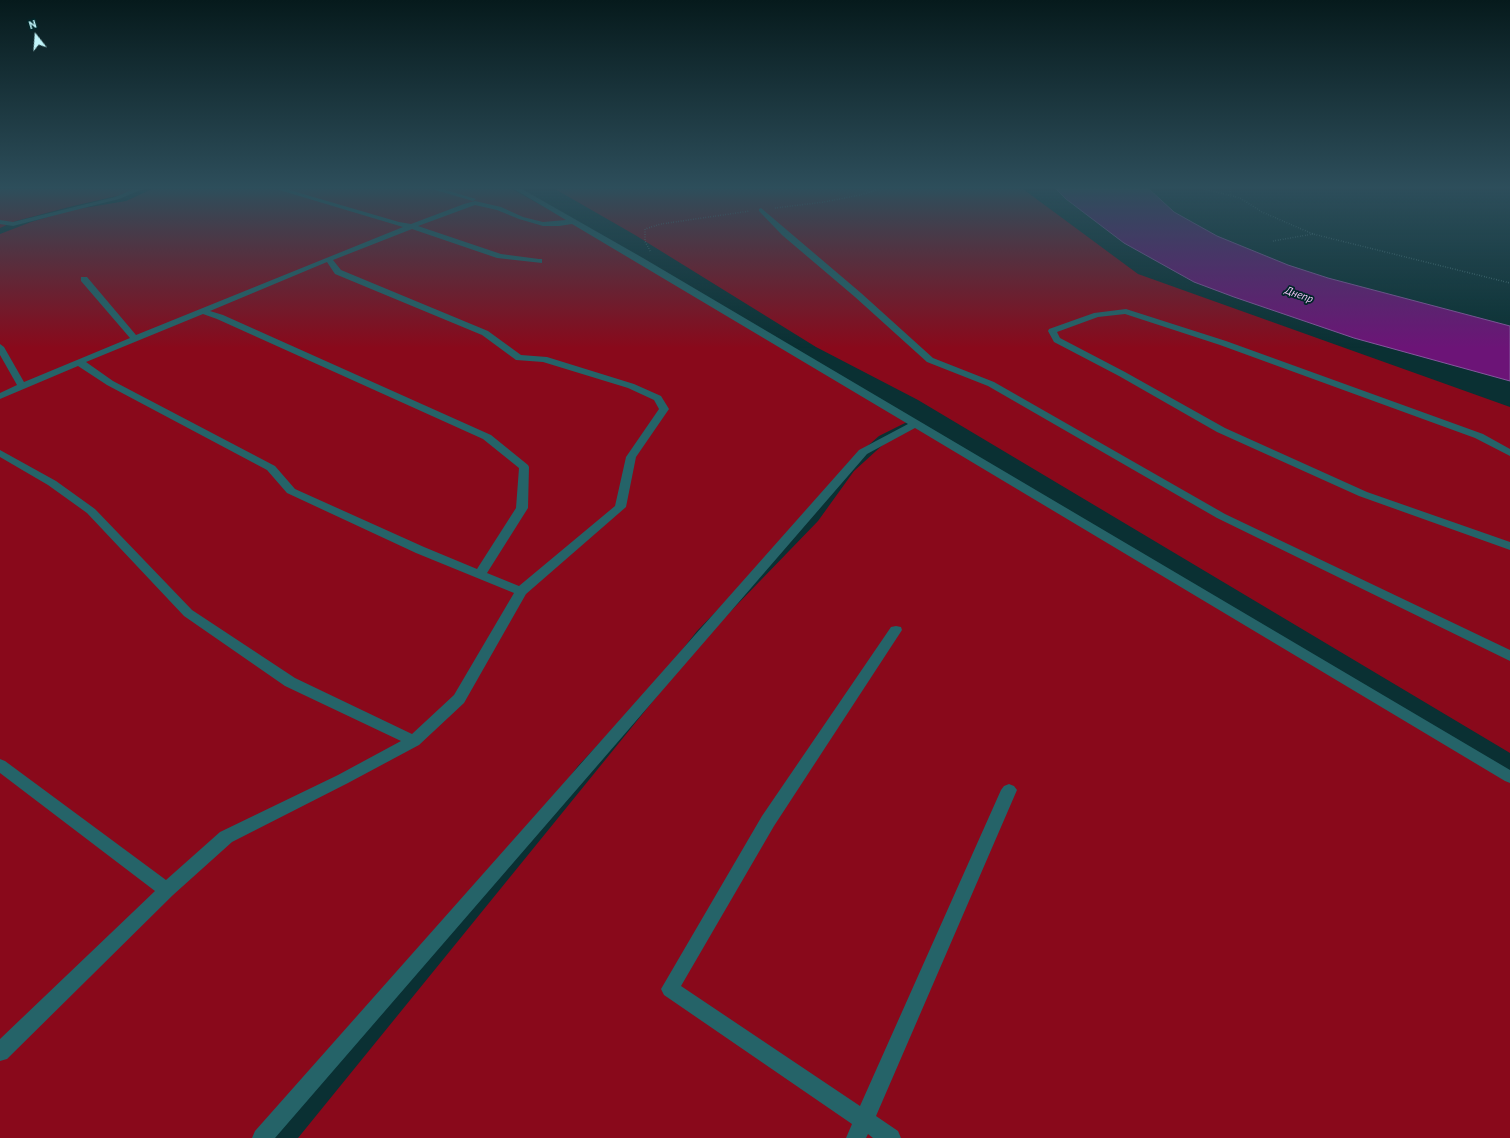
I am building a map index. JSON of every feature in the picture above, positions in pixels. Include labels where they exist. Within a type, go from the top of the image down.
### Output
[{"type":"street","points":[[0,396],[370,242]]},
{"type":"street","points":[[459,242],[500,256],[539,261]]},
{"type":"street","points":[[610,242],[1510,777]]},
{"type":"street","points":[[796,242],[858,295],[930,360],[991,384],[1221,516],[1510,656]]},
{"type":"street","points":[[0,1052],[167,890],[226,837],[343,779],[414,741],[458,699],[521,591],[620,507],[631,457],[664,409],[658,398],[631,386],[544,359],[519,358],[485,333],[338,272],[329,259]]},
{"type":"street","points":[[84,278],[135,339]]},
{"type":"street","points":[[202,311],[220,317],[487,437],[524,467],[522,508],[480,574]]},
{"type":"street","points":[[1510,452],[1479,436],[1223,343],[1126,311],[1097,315],[1052,331],[1057,340],[1122,374],[1221,430],[1363,494],[1510,546]]},
{"type":"street","points":[[0,347],[22,386]]},
{"type":"street","points":[[79,362],[110,383],[271,468],[291,491],[420,550],[521,591]]},
{"type":"street","points":[[262,1138],[863,452],[915,424]]},
{"type":"street","points":[[0,453],[52,483],[91,510],[188,613],[290,682],[414,741]]},
{"type":"street","points":[[891,1138],[670,989],[768,820],[896,630]]},
{"type":"street","points":[[0,765],[167,890]]},
{"type":"street","points":[[856,1138],[1009,790]]},
{"type":"path","points":[[640,260],[651,251],[646,242]]},
{"type":"path","points":[[1346,242],[1510,283]]},
{"type":"shaded area","points":[[0,242],[605,242],[907,422],[879,436],[846,465],[814,509],[786,540],[697,631],[656,683],[578,766],[514,851],[273,1138],[0,1138]]},
{"type":"shaded area","points":[[646,242],[1095,242],[1138,274],[1510,407],[1510,753],[918,400],[816,347]]},
{"type":"shaded area","points":[[919,425],[1510,779],[1510,1138],[298,1138],[701,642],[818,521],[854,471],[887,441]]},
{"type":"water","name":"Днепр","points":[[1123,242],[1232,242],[1288,265],[1328,278],[1510,326],[1510,381],[1354,338],[1234,297],[1194,282]]}]
